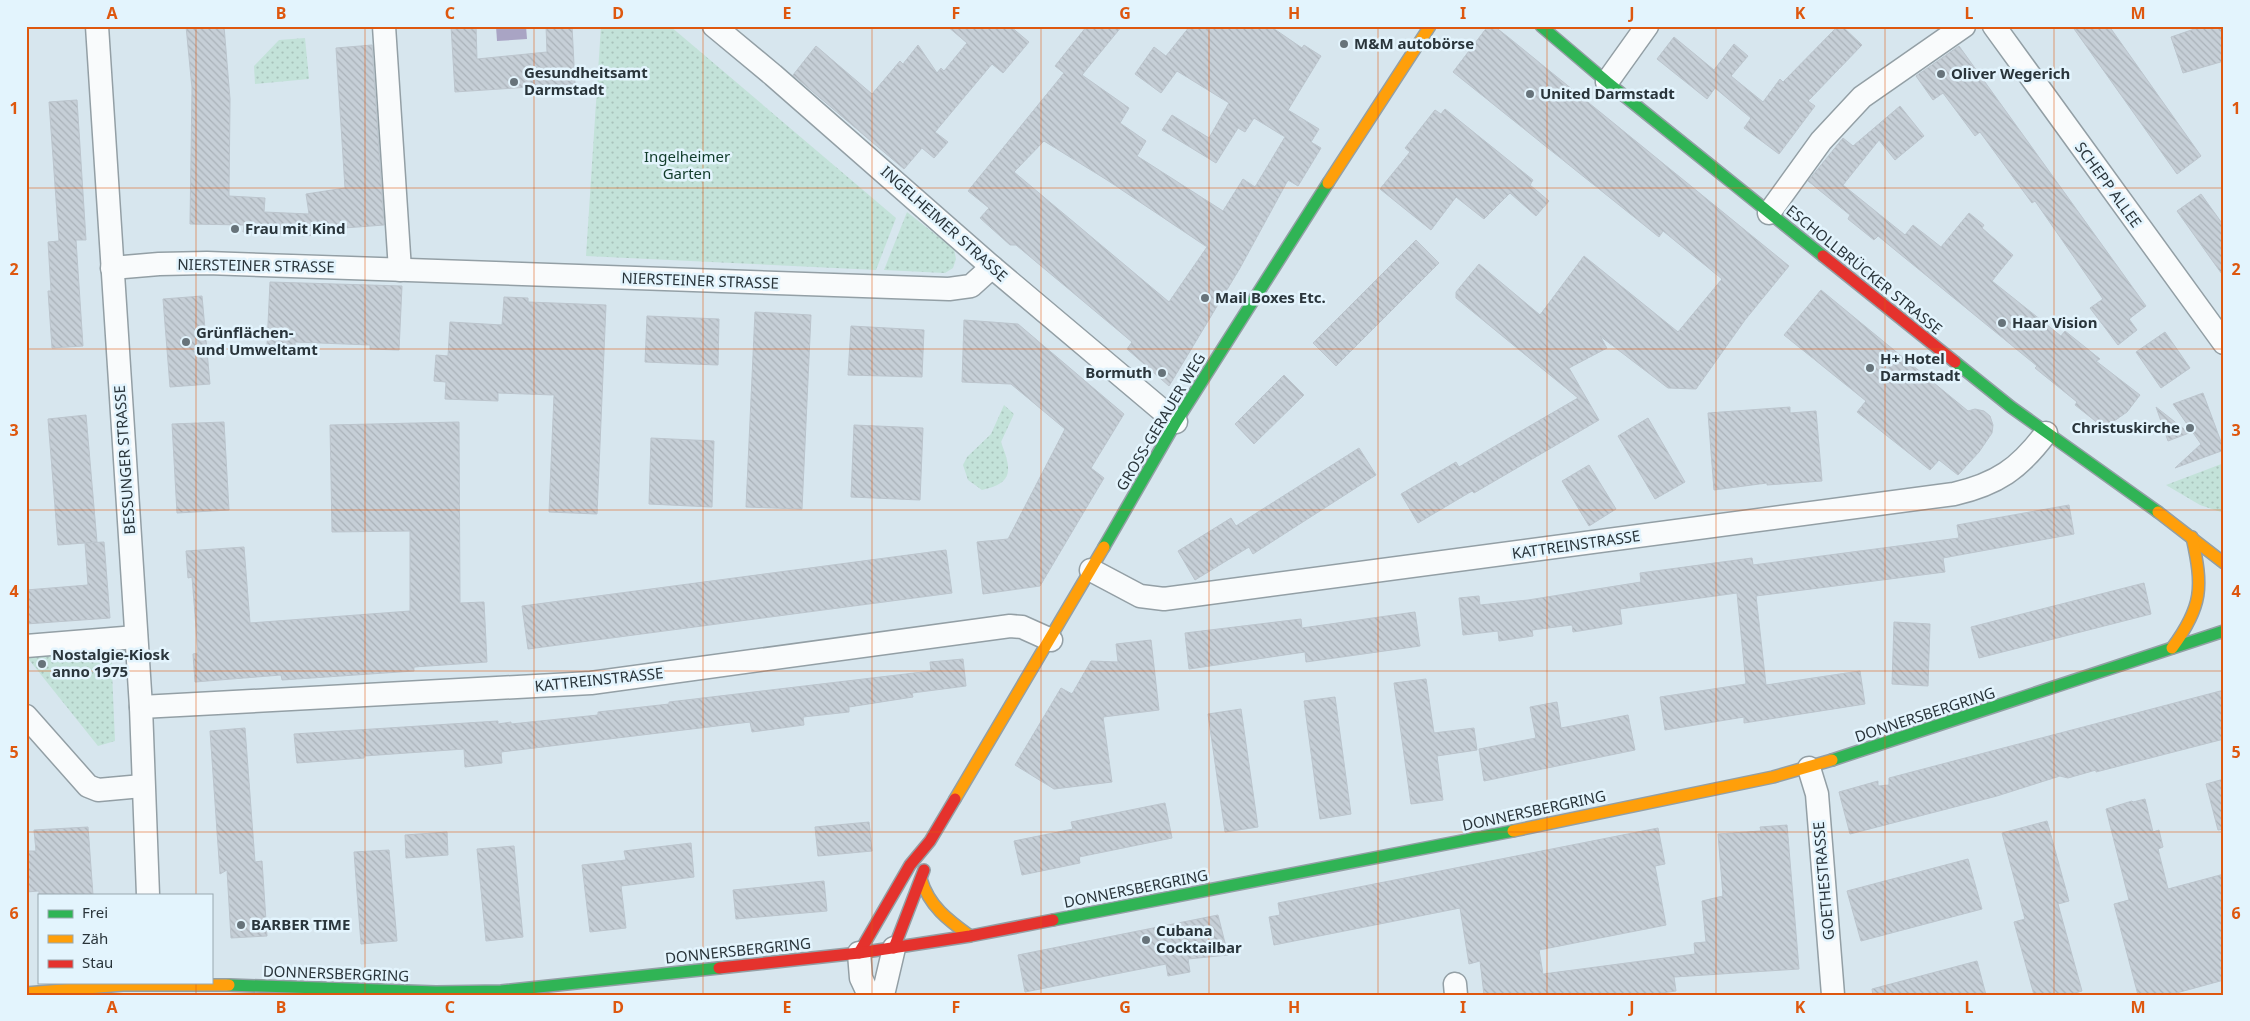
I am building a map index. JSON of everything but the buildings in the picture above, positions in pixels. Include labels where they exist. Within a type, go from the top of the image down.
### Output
[{"type":"main road","name":"GROSS-GERAUER WEG","points":[[859,954],[914,860],[930,841],[1051,640],[1176,422],[1351,146],[1430,26]]},
{"type":"main road","name":"ESCHOLLBRÜCKER STRASSE","points":[[1541,26],[1607,82],[2011,407],[2192,537],[2224,563]]},
{"type":"main road","points":[[2172,648],[2192,620],[2198,606],[2199,574],[2192,537],[2221,544]]},
{"type":"main road","name":"DONNERSBERGRING","points":[[26,993],[205,984],[436,992],[537,991],[859,954],[970,936],[1481,838],[1808,768],[2224,632]]},
{"type":"main road","name":"GROSS-GERAUER WEG","points":[[894,948],[921,879],[929,854],[930,841]]},
{"type":"main road","points":[[921,879],[927,899],[933,907],[970,936]]},
{"type":"street","name":"BESSUNGER STRASSE","points":[[97,26],[141,707],[142,786],[148,894]]},
{"type":"street","name":"INGELHEIMER STRASSE","points":[[714,26],[788,88],[992,267],[1176,422]]},
{"type":"street","points":[[1607,82],[1647,26]]},
{"type":"street","points":[[1769,213],[1821,141],[1862,97],[1964,26]]},
{"type":"street","name":"SCHEPP ALLEE","points":[[1994,26],[2224,342]]},
{"type":"street","points":[[384,31],[400,270]]},
{"type":"street","name":"NIERSTEINER STRASSE","points":[[112,268],[159,264],[208,263],[949,290],[971,286],[992,267]]},
{"type":"street","name":"KATTREINSTRASSE","points":[[1091,570],[1140,596],[1164,599],[1941,496],[1977,489],[1998,480],[2023,460],[2046,433]]},
{"type":"street","name":"KATTREINSTRASSE","points":[[141,707],[591,683],[1010,626],[1022,627],[1051,640]]},
{"type":"street","points":[[26,646],[136,637]]},
{"type":"street","points":[[26,716],[88,786],[98,790],[142,786]]},
{"type":"street","name":"GOETHESTRASSE","points":[[1808,768],[1817,794],[1833,995]]},
{"type":"street","points":[[883,995],[894,948]]},
{"type":"street","points":[[859,954],[861,978],[869,995]]},
{"type":"green space","name":"Ingelheimer Garten","points":[[601,26],[670,26],[896,218],[876,270],[586,256]]},
{"type":"green space","points":[[305,38],[309,79],[255,84],[254,66],[279,40]]},
{"type":"green space","points":[[907,212],[954,249],[956,259],[953,268],[945,273],[884,270]]},
{"type":"green space","points":[[1004,405],[1014,414],[1001,442],[1007,460],[1008,473],[1000,483],[982,490],[968,480],[963,465],[967,457],[991,434]]},
{"type":"green space","points":[[2224,463],[2224,513],[2200,505],[2166,485]]},
{"type":"green space","points":[[111,648],[115,741],[98,746],[26,656]]},
{"type":"shaded area","points":[[496,26],[526,26],[527,39],[497,41]]},
{"type":"traffic: fast","points":[[1541,26],[1607,82],[1823,256]]},
{"type":"traffic: fast","points":[[1104,547],[1176,422],[1328,183]]},
{"type":"traffic: fast","points":[[1955,362],[2011,407],[2158,512]]},
{"type":"traffic: fast","points":[[1832,760],[2224,631]]},
{"type":"traffic: fast","points":[[1053,920],[1513,831]]},
{"type":"traffic: fast","points":[[229,985],[436,992],[501,991],[719,968]]},
{"type":"traffic: slow","points":[[1328,183],[1430,26]]},
{"type":"traffic: slow","points":[[2158,512],[2224,563]]},
{"type":"traffic: slow","points":[[2172,648],[2190,620],[2198,596],[2198,570],[2192,537]]},
{"type":"traffic: slow","points":[[955,799],[1104,547]]},
{"type":"traffic: slow","points":[[1513,831],[1773,777],[1832,760]]},
{"type":"traffic: slow","points":[[921,879],[924,889],[940,912],[970,936]]},
{"type":"traffic: slow","points":[[26,993],[123,985],[229,985]]},
{"type":"traffic: jam","points":[[1823,256],[1955,362]]},
{"type":"traffic: jam","points":[[859,953],[910,865],[930,841],[955,799]]},
{"type":"traffic: jam","points":[[894,948],[924,870]]},
{"type":"traffic: jam","points":[[719,968],[859,953],[970,936],[1053,920]]},
{"type":"place","name":"M&M autobörse","points":[[1344,44]]},
{"type":"place","name":"Oliver Wegerich","points":[[1941,74]]},
{"type":"place","name":"Gesundheitsamt Darmstadt","points":[[514,82]]},
{"type":"place","name":"United Darmstadt","points":[[1530,94]]},
{"type":"place","name":"Frau mit Kind","points":[[235,229]]},
{"type":"place","name":"Mail Boxes Etc.","points":[[1205,298]]},
{"type":"place","name":"Haar Vision","points":[[2002,323]]},
{"type":"place","name":"Grünflächen- und Umweltamt","points":[[186,342]]},
{"type":"place","name":"H+ Hotel Darmstadt","points":[[1870,368]]},
{"type":"place","name":"Bormuth","points":[[1162,373]]},
{"type":"place","name":"Christuskirche","points":[[2190,428]]},
{"type":"place","name":"Nostalgie-Kiosk anno 1975","points":[[42,664]]},
{"type":"place","name":"BARBER TIME","points":[[241,925]]},
{"type":"place","name":"Cubana Cocktailbar","points":[[1146,940]]}]
